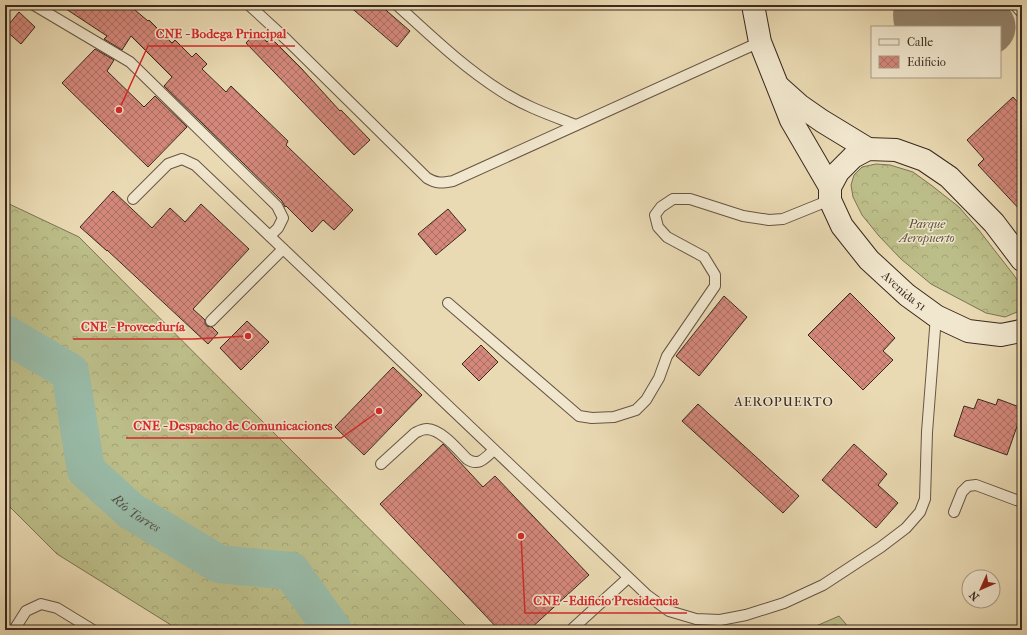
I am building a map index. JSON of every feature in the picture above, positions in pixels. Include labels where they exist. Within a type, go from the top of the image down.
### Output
[{"type":"main road","name":"Avenida 51","points":[[753,5],[760,42],[791,120],[830,194],[842,226],[869,260],[907,295],[936,316],[968,331],[1001,336],[1022,330]]},
{"type":"main road","name":"Avenida 51","points":[[778,87],[799,105],[822,121],[868,149],[896,150],[924,160],[949,177],[994,223],[1022,260]]},
{"type":"main road","points":[[830,194],[838,172],[853,157],[868,149]]},
{"type":"lane","points":[[34,5],[130,62],[277,206],[282,218],[278,228],[270,236]]},
{"type":"lane","points":[[249,5],[288,40],[427,178],[434,182],[442,183],[453,181],[760,42]]},
{"type":"lane","points":[[397,5],[454,57],[501,91],[532,108],[576,126]]},
{"type":"lane","points":[[1015,5],[1022,13]]},
{"type":"lane","points":[[133,199],[168,164],[182,159],[195,165],[646,595],[669,611],[696,619],[720,620],[746,615],[784,604],[823,585],[881,547],[906,528],[920,512],[925,499],[927,432],[936,316]]},
{"type":"lane","points":[[448,303],[579,416],[592,418],[614,417],[636,410],[646,400],[659,378],[667,356],[715,286],[715,275],[704,257],[667,237],[658,227],[655,215],[662,207],[673,199],[690,199],[743,216],[769,220],[783,219],[830,194]]},
{"type":"lane","points":[[212,321],[283,249]]},
{"type":"lane","points":[[381,464],[415,433],[427,429],[440,434],[471,462],[480,462],[494,450]]},
{"type":"lane","points":[[954,512],[962,492],[968,486],[976,485],[1022,501]]},
{"type":"lane","points":[[571,630],[628,578]]},
{"type":"lane","points":[[14,630],[26,611],[41,604],[58,608],[93,630]]},
{"type":"green space","name":"Parque Aeropuerto","points":[[876,164],[890,165],[913,172],[959,207],[978,229],[1022,287],[1022,304],[1017,312],[1005,317],[986,313],[931,284],[901,259],[879,236],[862,215],[853,197],[851,185],[854,175],[862,167]]},
{"type":"green space","points":[[5,202],[79,237],[470,630],[179,630],[57,554],[5,502]]},
{"type":"green space","points":[[839,616],[851,630],[807,630]]},
{"type":"building","points":[[60,5],[129,5],[148,21],[149,20],[172,43],[175,40],[192,57],[196,53],[207,64],[202,69],[226,92],[231,86],[288,141],[286,145],[353,210],[334,230],[323,220],[312,232],[164,86],[172,77],[131,36],[122,50],[104,39],[107,36]]},
{"type":"building","points":[[348,5],[380,5],[410,31],[397,47]]},
{"type":"building","points":[[19,12],[35,27],[21,44],[5,30]]},
{"type":"building","points":[[257,31],[267,42],[271,38],[340,111],[341,110],[370,140],[354,155],[246,43]]},
{"type":"building","points":[[95,49],[114,60],[107,71],[144,107],[155,96],[187,127],[148,167],[62,83]]},
{"type":"building","points":[[1013,97],[1022,107],[1022,212],[978,165],[984,159],[967,140]]},
{"type":"building","points":[[113,191],[152,228],[170,208],[185,222],[201,204],[249,249],[193,309],[205,320],[207,326],[212,327],[218,333],[208,344],[107,250],[80,227]]},
{"type":"building","points":[[448,209],[466,230],[436,255],[418,234]]},
{"type":"building","points":[[850,293],[895,338],[883,351],[893,360],[863,390],[808,335]]},
{"type":"building","points":[[724,296],[747,317],[699,376],[676,356]]},
{"type":"building","points":[[247,321],[269,342],[241,370],[220,348]]},
{"type":"building","points":[[481,345],[498,362],[479,381],[462,364]]},
{"type":"building","points":[[393,367],[422,395],[364,455],[335,427]]},
{"type":"building","points":[[978,399],[996,405],[998,399],[1022,408],[1022,412],[1007,455],[954,436],[964,406],[974,409]]},
{"type":"building","points":[[698,404],[799,496],[783,513],[682,421]]},
{"type":"building","points":[[443,444],[483,487],[495,476],[589,575],[529,630],[499,630],[380,504]]},
{"type":"building","points":[[854,444],[887,474],[878,485],[898,503],[876,528],[822,480]]},
{"type":"waterway","name":"Río Torres","points":[[5,334],[70,372],[86,470],[131,511],[219,564],[291,571],[333,630]]},
{"type":"taxiway","points":[[923,5],[922,16],[925,26]]},
{"type":"taxiway","points":[[968,5],[986,26]]},
{"type":"place","name":"CNE - Bodega Principal","points":[[119,110]]},
{"type":"place","name":"CNE - Proveeduría","points":[[248,336]]},
{"type":"place","name":"CNE - Despacho de Comunicaciones","points":[[379,411]]},
{"type":"place","name":"CNE - Edificio Presidencia","points":[[521,536]]},
{"type":"district","name":"AEROPUERTO","points":[[784,401]]}]
